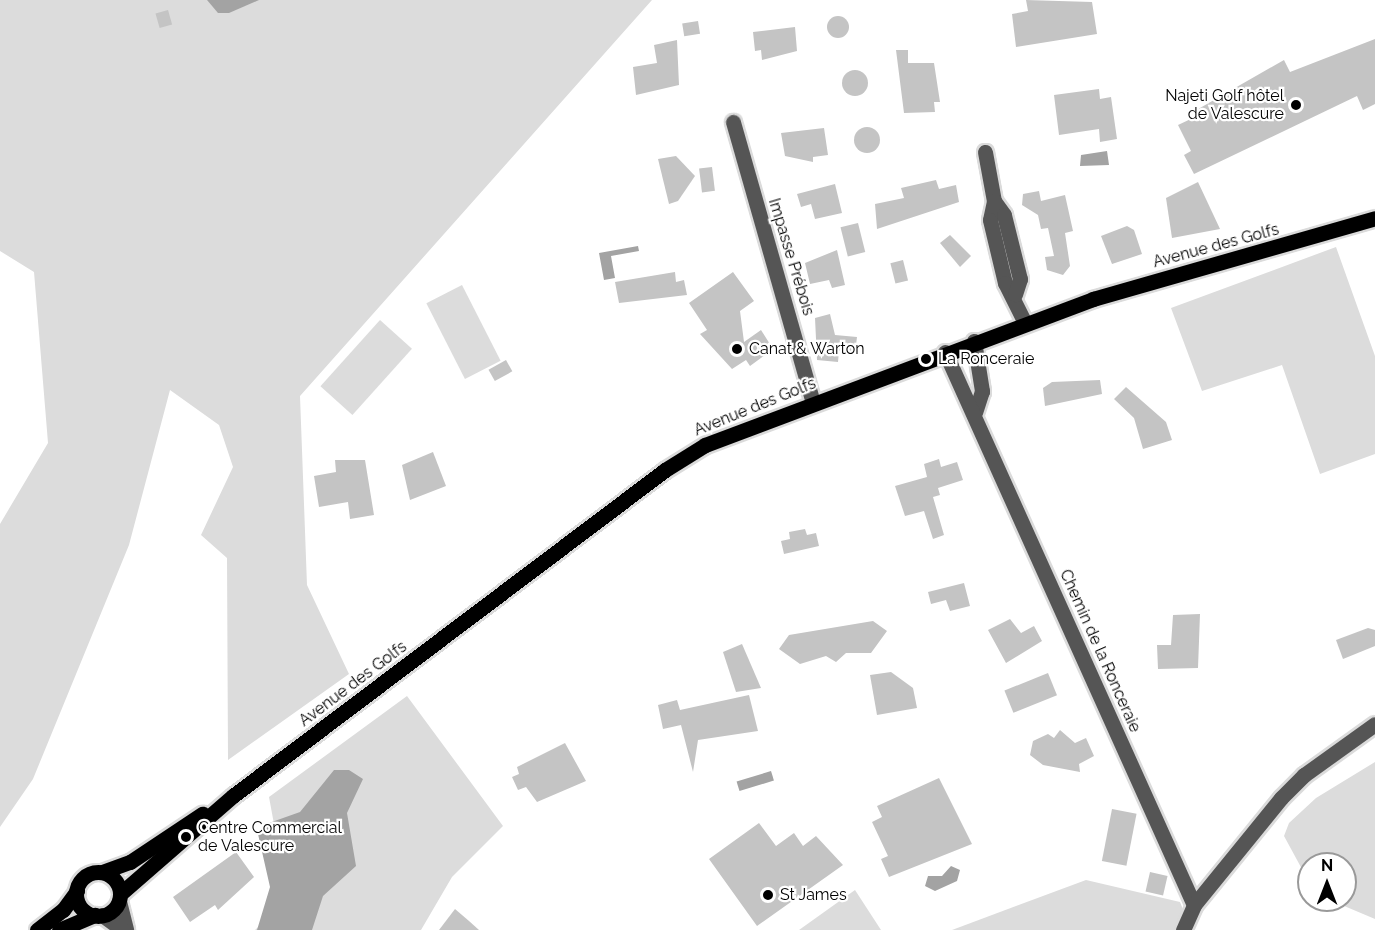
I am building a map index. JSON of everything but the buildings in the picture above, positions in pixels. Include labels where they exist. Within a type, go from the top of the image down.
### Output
[{"type":"main road","name":"Avenue des Golfs","points":[[102,872],[130,862],[234,795],[665,470],[705,445],[1025,323],[1375,218]]},
{"type":"main road","name":"Avenue des Golfs","points":[[119,898],[234,795]]},
{"type":"main road","points":[[37,930],[63,910],[77,891],[83,878],[102,872],[115,880],[119,898],[99,915],[59,930]]},
{"type":"main road","points":[[77,891],[79,904],[99,915]]},
{"type":"street","name":"Impasse Prébois","points":[[733,122],[813,402]]},
{"type":"street","points":[[985,152],[994,201],[1004,215],[1020,279],[1015,294],[1025,323]]},
{"type":"street","points":[[974,341],[982,381],[975,412]]},
{"type":"street","name":"Chemin de la Ronceraie","points":[[945,352],[975,412],[1194,905]]},
{"type":"street","points":[[1183,930],[1194,905],[1304,775],[1375,724]]},
{"type":"street","points":[[119,898],[124,930]]},
{"type":"street","points":[[99,915],[124,930]]},
{"type":"shaded area","points":[[0,0],[652,0],[300,396],[307,585],[349,674],[228,760],[227,558],[201,535],[233,467],[219,425],[170,390],[129,545],[33,779],[0,827],[0,524],[48,443],[34,272],[0,251]]},
{"type":"shaded area","points":[[207,0],[259,0],[229,13],[218,13]]},
{"type":"shaded area","points":[[1107,151],[1109,165],[1080,166],[1081,155]]},
{"type":"shaded area","points":[[638,246],[639,251],[611,256],[615,278],[604,280],[599,253]]},
{"type":"shaded area","points":[[1336,247],[1375,356],[1375,454],[1320,474],[1282,365],[1202,391],[1171,308]]},
{"type":"shaded area","points":[[462,285],[501,361],[465,379],[426,303]]},
{"type":"shaded area","points":[[380,320],[412,349],[352,415],[320,386]]},
{"type":"shaded area","points":[[407,696],[503,826],[452,877],[421,930],[255,930],[273,913],[283,873],[269,797]]},
{"type":"shaded area","points":[[1375,762],[1375,919],[1357,911],[1357,852],[1297,852],[1297,860],[1284,836],[1289,823],[1316,798]]},
{"type":"shaded area","points":[[334,770],[349,770],[363,779],[347,813],[356,866],[323,896],[312,930],[257,930],[270,887],[258,834],[269,823],[300,812]]},
{"type":"shaded area","points":[[771,771],[774,781],[739,791],[737,782]]},
{"type":"shaded area","points":[[951,866],[960,870],[957,881],[935,891],[925,886],[928,876],[942,876]]},
{"type":"shaded area","points":[[1086,880],[1180,902],[1184,912],[1176,930],[952,930]]},
{"type":"shaded area","points":[[855,890],[881,930],[799,930]]},
{"type":"place","name":"Najeti Golf hôtel de Valescure","points":[[1296,105]]},
{"type":"place","name":"Canat & Warton","points":[[737,349]]},
{"type":"place","name":"La Ronceraie","points":[[926,359]]},
{"type":"place","name":"Centre Commercial de Valescure","points":[[186,837]]},
{"type":"place","name":"St James","points":[[768,895]]}]
